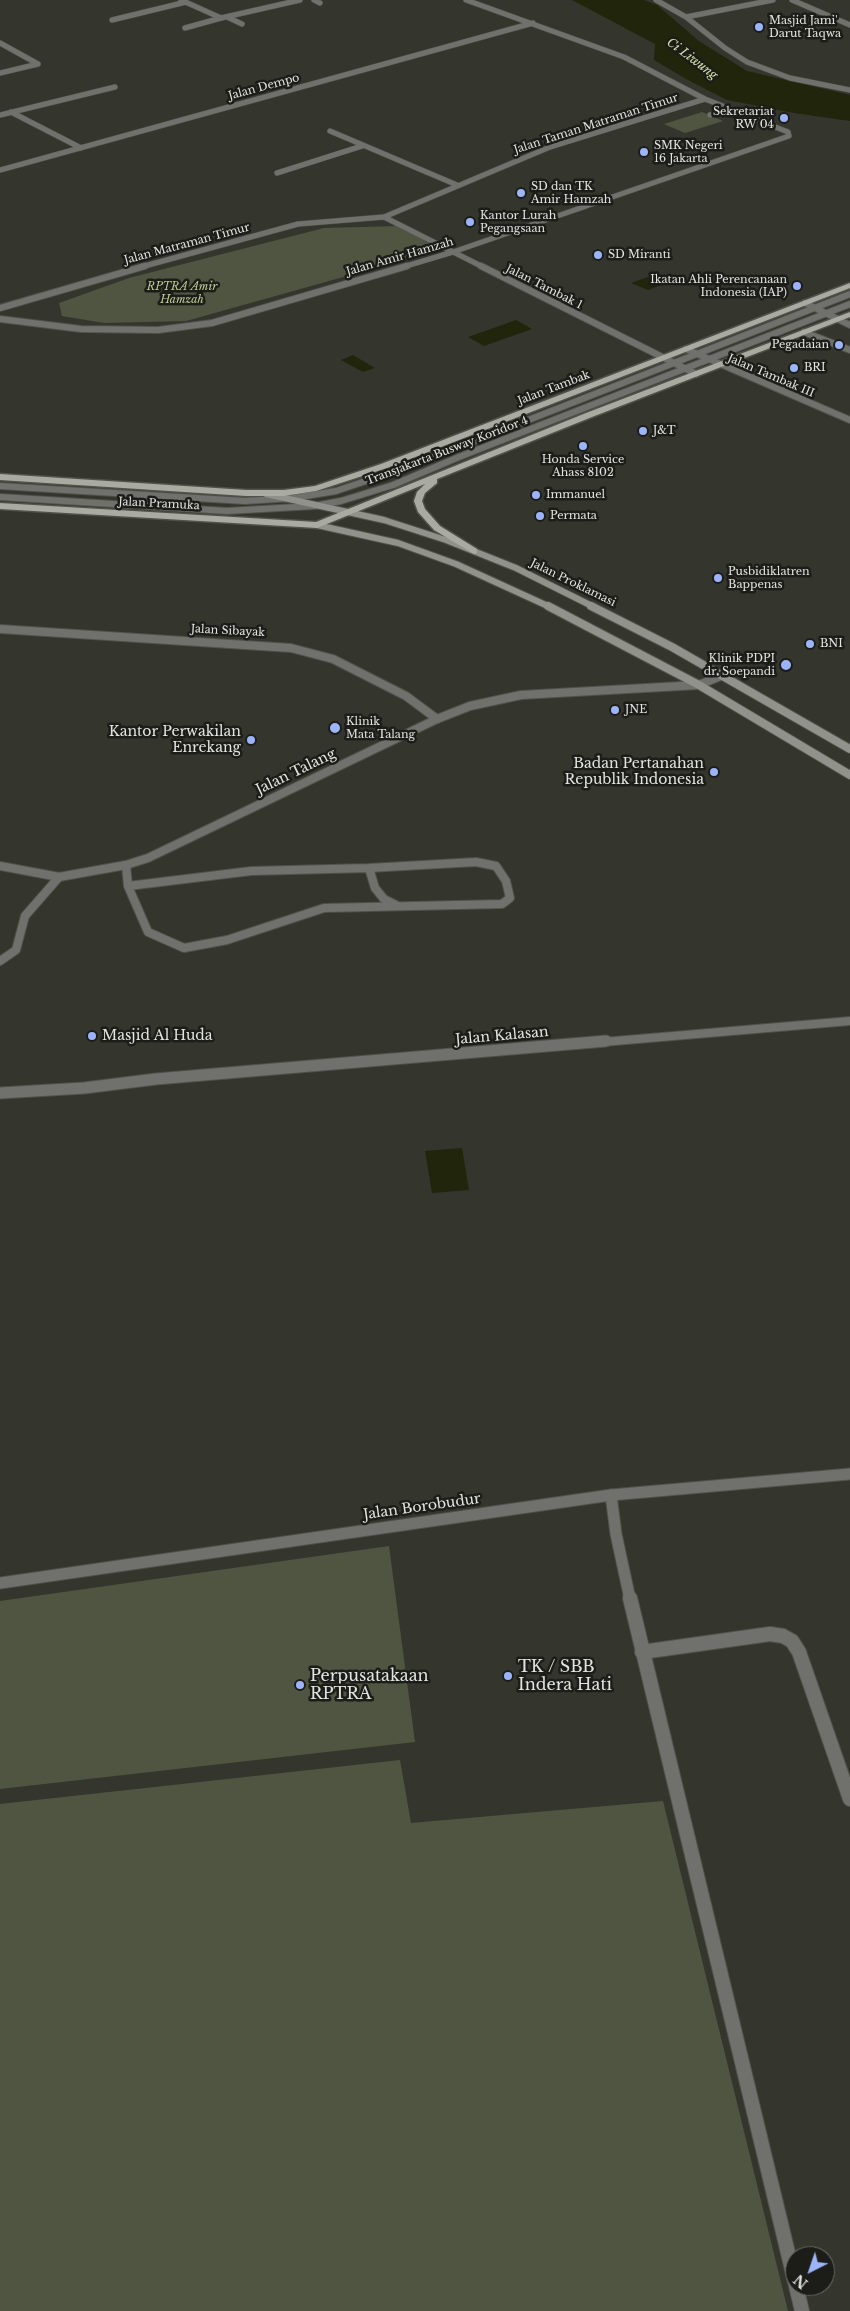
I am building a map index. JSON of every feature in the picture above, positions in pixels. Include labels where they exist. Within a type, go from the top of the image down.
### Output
[{"type":"main road","name":"Jalan Tambak","points":[[228,492],[263,494],[316,488],[358,475],[850,285]]},
{"type":"main road","points":[[317,525],[444,473],[850,314]]},
{"type":"main road","points":[[444,473],[421,492],[418,501],[421,510],[438,528],[474,551]]},
{"type":"main road","name":"Jalan Pramuka","points":[[0,477],[228,492]]},
{"type":"main road","name":"Jalan Proklamasi","points":[[263,494],[293,498],[351,512],[417,530],[474,551],[564,591],[723,675],[850,748]]},
{"type":"main road","name":"Jalan Pramuka","points":[[0,506],[317,525]]},
{"type":"main road","points":[[317,525],[398,543],[491,578],[621,642],[699,685],[850,775]]},
{"type":"street","points":[[185,28],[300,0]]},
{"type":"street","points":[[314,0],[320,3]]},
{"type":"street","points":[[466,0],[533,23],[634,62],[705,99],[731,109]]},
{"type":"street","points":[[656,0],[686,17],[724,48],[756,66],[790,78],[850,90]]},
{"type":"street","points":[[686,17],[773,0]]},
{"type":"street","points":[[792,0],[850,25]]},
{"type":"street","points":[[112,20],[183,1],[221,18]]},
{"type":"street","points":[[227,17],[242,24]]},
{"type":"street","name":"Jalan Dempo","points":[[0,170],[533,23]]},
{"type":"street","points":[[0,43],[38,64],[0,73]]},
{"type":"street","points":[[0,115],[115,87]]},
{"type":"street","name":"Jalan Taman Matraman Timur","points":[[384,217],[550,147],[705,99]]},
{"type":"street","points":[[710,115],[731,109]]},
{"type":"street","name":"Jalan Amir Hamzah","points":[[0,319],[81,329],[158,330],[212,323],[453,252],[785,140],[789,136],[788,132],[731,109]]},
{"type":"street","points":[[11,112],[81,148]]},
{"type":"street","points":[[330,131],[457,185]]},
{"type":"street","points":[[277,173],[362,146]]},
{"type":"street","name":"Jalan Tambak 1","points":[[384,217],[696,374]]},
{"type":"street","name":"Jalan Matraman Timur","points":[[0,308],[192,252],[298,224],[384,217]]},
{"type":"street","name":"Transjakarta Busway Koridor 4","points":[[0,486],[245,501],[293,498],[336,491],[416,464],[850,294]]},
{"type":"street","points":[[805,303],[850,325]]},
{"type":"street","name":"Transjakarta Busway Koridor 4","points":[[0,497],[227,511],[257,511],[323,505],[393,485],[459,456],[850,304]]},
{"type":"street","points":[[804,332],[850,350]]},
{"type":"street","name":"Jalan Tambak III","points":[[686,349],[850,420]]},
{"type":"street","name":"Jalan Sibayak","points":[[0,629],[291,648],[333,659],[406,696],[437,719]]},
{"type":"street","name":"Jalan Talang","points":[[0,866],[59,877],[126,865],[148,858],[189,840],[437,719],[470,706],[521,695],[699,685],[723,675]]},
{"type":"street","points":[[126,865],[128,886],[148,932],[184,948],[226,940],[324,908],[502,904],[510,898],[506,881],[496,866],[476,862],[369,868],[251,871],[128,886]]},
{"type":"street","points":[[369,868],[375,888],[384,899],[397,906]]},
{"type":"street","points":[[0,961],[16,950],[25,916],[59,877]]},
{"type":"street","name":"Jalan Kalasan","points":[[0,1093],[84,1088],[156,1080],[850,1021]]},
{"type":"street","name":"Jalan Borobudur","points":[[0,1583],[610,1496],[850,1474]]},
{"type":"street","points":[[610,1496],[616,1534],[642,1652],[786,2246]]},
{"type":"street","points":[[642,1652],[770,1634],[792,1640],[799,1652],[850,1799]]},
{"type":"street","points":[[798,2296],[802,2311]]},
{"type":"green space","points":[[702,112],[723,121],[685,133],[664,124]]},
{"type":"green space","name":"RPTRA Amir Hamzah","points":[[400,226],[440,250],[186,321],[104,323],[62,316],[59,303],[129,278],[324,228]]},
{"type":"green space","points":[[389,1546],[415,1742],[0,1789],[0,1601]]},
{"type":"green space","points":[[400,1760],[411,1823],[663,1801],[788,2311],[0,2311],[0,1804]]},
{"type":"water","name":"Ci Liwung","points":[[572,0],[644,0],[657,5],[699,41],[747,71],[850,95],[850,121],[794,113],[727,100],[654,60],[655,44]]},
{"type":"water","points":[[656,274],[672,281],[648,290],[631,283]]},
{"type":"water","points":[[516,320],[532,329],[484,346],[468,337]]},
{"type":"water","points":[[353,355],[375,368],[363,372],[341,360]]},
{"type":"water","points":[[462,1148],[469,1190],[432,1193],[425,1151]]},
{"type":"place","name":"Masjid Jami' Darut Taqwa","points":[[759,27]]},
{"type":"place","name":"Sekretariat RW 04","points":[[784,118]]},
{"type":"place","name":"SMK Negeri 16 Jakarta","points":[[644,152]]},
{"type":"place","name":"SD dan TK Amir Hamzah","points":[[521,193]]},
{"type":"place","name":"Kantor Lurah Pegangsaan","points":[[470,222]]},
{"type":"place","name":"SD Miranti","points":[[598,255]]},
{"type":"place","name":"Ikatan Ahli Perencanaan Indonesia (IAP)","points":[[797,286]]},
{"type":"place","name":"Pegadaian","points":[[839,345]]},
{"type":"place","name":"BRI","points":[[794,368]]},
{"type":"place","name":"J&T","points":[[643,431]]},
{"type":"place","name":"Honda Service Ahass 8102","points":[[583,446]]},
{"type":"place","name":"Immanuel","points":[[536,495]]},
{"type":"place","name":"Permata","points":[[540,516]]},
{"type":"place","name":"Pusbidiklatren Bappenas","points":[[718,578]]},
{"type":"place","name":"BNI","points":[[810,644]]},
{"type":"place","name":"Klinik PDPI dr. Soepandi","points":[[786,665]]},
{"type":"place","name":"JNE","points":[[615,710]]},
{"type":"place","name":"Klinik Mata Talang","points":[[335,728]]},
{"type":"place","name":"Kantor Perwakilan Enrekang","points":[[251,740]]},
{"type":"place","name":"Badan Pertanahan Republik Indonesia","points":[[714,772]]},
{"type":"place","name":"Masjid Al Huda","points":[[92,1036]]},
{"type":"place","name":"TK / SBB Indera Hati","points":[[508,1676]]},
{"type":"place","name":"Perpusatakaan RPTRA","points":[[300,1685]]}]
